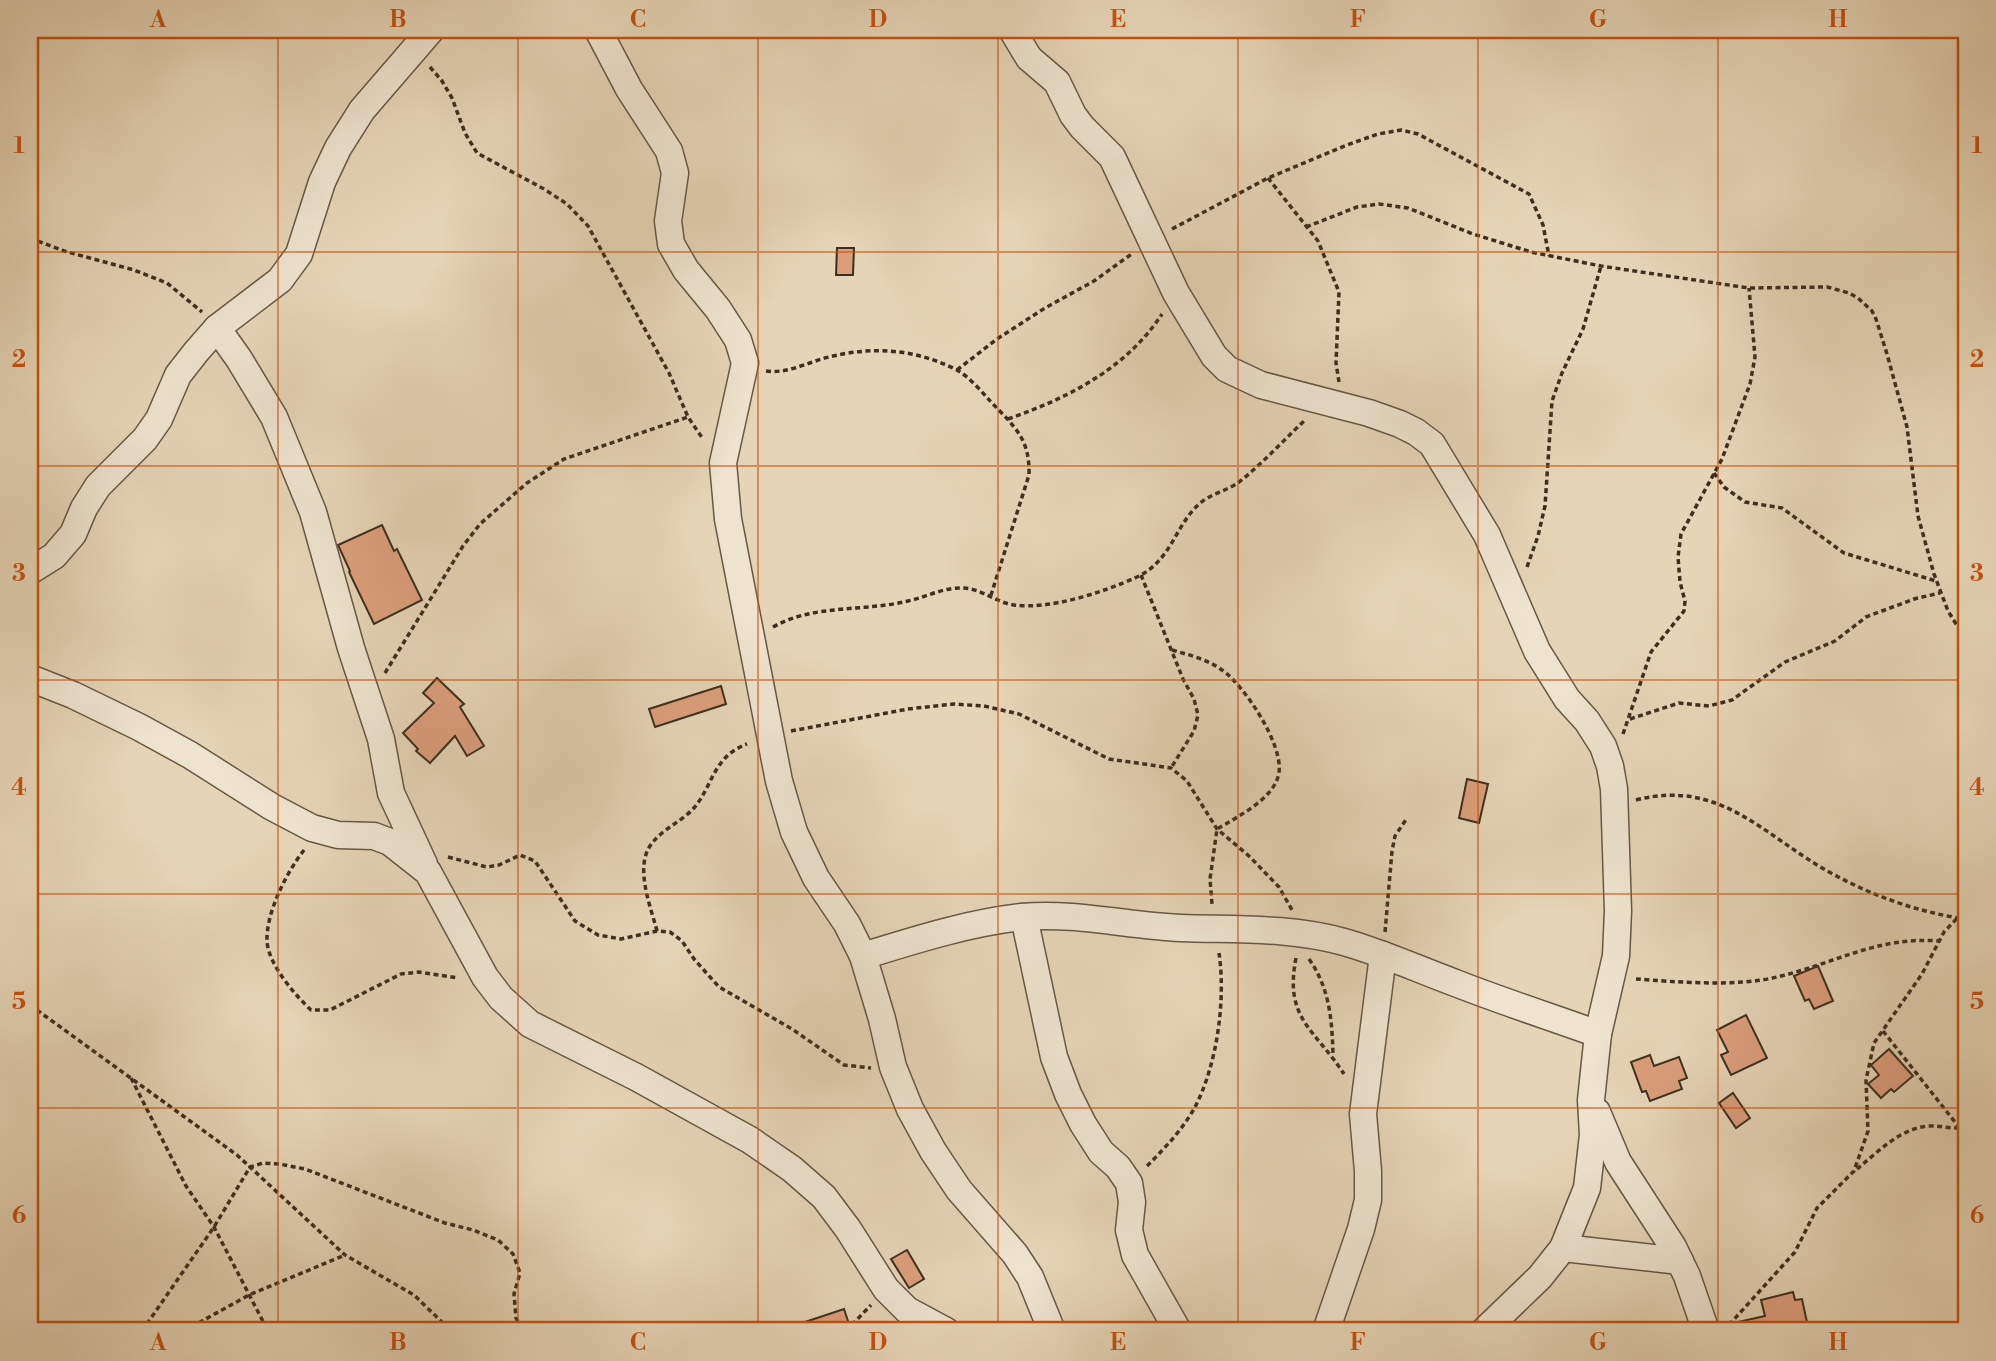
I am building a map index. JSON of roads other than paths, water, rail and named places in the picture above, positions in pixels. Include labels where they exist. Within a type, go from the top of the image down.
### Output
[{"type":"street","points":[[30,572],[54,556],[73,534],[84,508],[98,486],[145,439],[159,419],[178,375],[217,328],[280,280],[299,254],[322,182],[338,148],[362,110],[431,30]]},
{"type":"street","points":[[598,30],[629,89],[669,151],[675,173],[668,221],[671,244],[686,270],[718,309],[738,340],[745,363],[723,463],[728,519],[779,781],[794,832],[816,878],[847,924],[863,956],[883,1019],[893,1067],[910,1109],[959,1190],[1015,1254],[1030,1277],[1052,1331]]},
{"type":"street","points":[[1012,30],[1029,58],[1057,82],[1082,127],[1112,157],[1176,293],[1214,356],[1227,369],[1261,385],[1334,403],[1400,424],[1432,444],[1487,535],[1537,651],[1566,698],[1587,721],[1603,746],[1615,806],[1618,911],[1616,956],[1598,1034],[1591,1100],[1592,1135],[1587,1188],[1563,1248],[1540,1277],[1484,1331]]},
{"type":"street","points":[[217,328],[256,386],[290,454],[313,512],[351,648],[381,739],[391,793],[424,865],[485,977],[501,998],[530,1024],[636,1077],[750,1140],[792,1169],[824,1198],[848,1229],[886,1289],[907,1310],[946,1331]]},
{"type":"street","points":[[30,678],[74,695],[139,727],[191,755],[272,807],[324,832],[374,836],[390,842],[424,865]]},
{"type":"street","points":[[863,956],[960,929],[1024,917],[1070,918],[1179,928],[1262,929],[1300,939],[1343,942],[1598,1034]]},
{"type":"street","points":[[1024,917],[1054,1057],[1083,1124],[1101,1152],[1118,1167],[1129,1183],[1132,1202],[1129,1230],[1135,1255],[1178,1331]]},
{"type":"street","points":[[1326,1331],[1361,1229],[1367,1200],[1368,1171],[1363,1114],[1383,955]]},
{"type":"street","points":[[1591,1100],[1618,1162],[1680,1261],[1706,1331]]},
{"type":"street","points":[[1563,1248],[1680,1261]]}]
